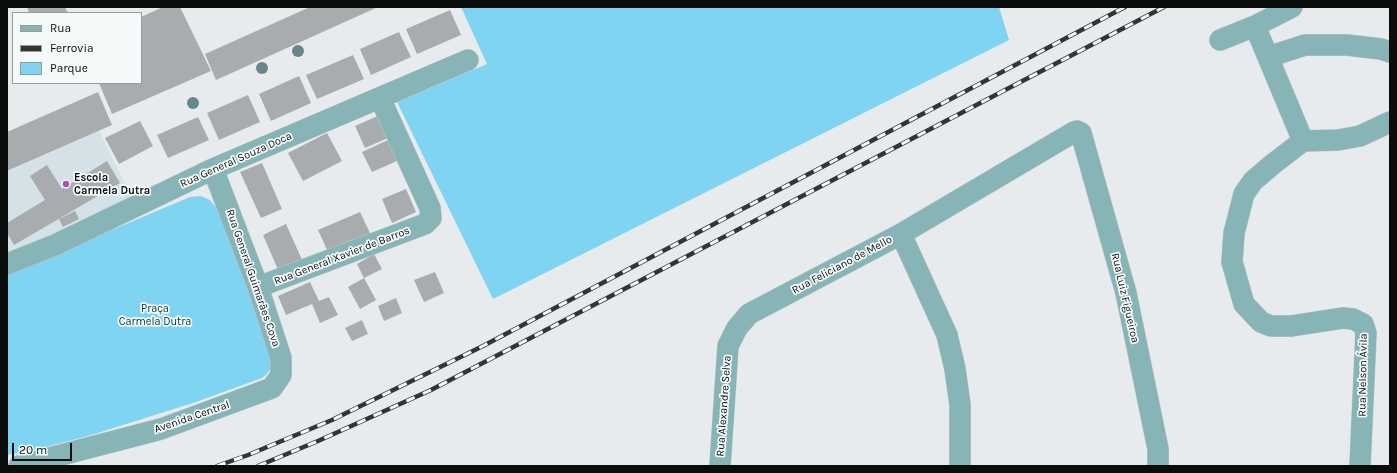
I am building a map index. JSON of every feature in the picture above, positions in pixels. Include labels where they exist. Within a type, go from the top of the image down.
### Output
[{"type":"street","points":[[1220,40],[1255,26],[1292,7]]},
{"type":"street","points":[[1255,26],[1303,141],[1338,140],[1360,136],[1390,122]]},
{"type":"street","points":[[1268,57],[1305,45],[1347,45],[1381,49],[1390,52]]},
{"type":"street","name":"Rua General Souza Doca","points":[[7,264],[55,245],[213,169],[468,60]]},
{"type":"street","name":"Rua General Xavier de Barros","points":[[258,287],[425,224],[431,218],[430,208],[380,98]]},
{"type":"street","name":"Rua Luiz Figueiroa","points":[[901,234],[1074,132],[1081,133],[1126,293],[1158,449],[1158,466]]},
{"type":"street","name":"Rua Nelson Ávila","points":[[1303,141],[1253,181],[1244,194],[1234,233],[1232,262],[1244,304],[1261,322],[1271,326],[1291,326],[1353,319],[1363,324],[1366,333],[1360,466]]},
{"type":"street","name":"Rua General Guimarães Cova","points":[[213,169],[258,287],[280,358],[280,375],[272,388]]},
{"type":"street","name":"Rua Feliciano de Mello","points":[[728,346],[737,328],[748,314],[901,234],[947,335],[955,369],[960,405],[960,466]]},
{"type":"street","name":"Rua Alexandre Selva","points":[[720,466],[728,346]]},
{"type":"street","name":"Avenida Central","points":[[19,466],[161,429],[272,388]]},
{"type":"shaded area","name":"Escola Carmela Dutra","points":[[99,131],[131,196],[86,220],[7,254],[7,172]]},
{"type":"green space","points":[[461,7],[999,7],[1009,40],[493,299],[397,102],[487,64]]},
{"type":"green space","name":"Praça Carmela Dutra","points":[[201,196],[210,200],[217,209],[273,354],[271,368],[267,374],[262,378],[196,402],[88,436],[38,449],[7,455],[7,274],[190,197]]},
{"type":"building","points":[[27,7],[65,7],[68,12],[29,12]]},
{"type":"building","points":[[163,7],[180,7],[211,71],[112,114],[99,84],[142,84],[142,17]]},
{"type":"building","points":[[310,7],[378,7],[216,80],[205,54]]},
{"type":"building","points":[[450,10],[461,35],[417,54],[406,29]]},
{"type":"building","points":[[399,32],[411,57],[371,75],[360,49]]},
{"type":"building","points":[[353,55],[364,79],[317,99],[306,75]]},
{"type":"building","points":[[299,76],[311,103],[271,121],[259,94]]},
{"type":"building","points":[[98,92],[112,125],[7,171],[7,132]]},
{"type":"building","points":[[248,95],[260,122],[219,140],[207,113]]},
{"type":"building","points":[[380,115],[390,137],[365,148],[355,126]]},
{"type":"building","points":[[198,117],[209,140],[168,158],[157,135]]},
{"type":"building","points":[[140,121],[153,146],[119,164],[105,138]]},
{"type":"building","points":[[327,133],[342,161],[303,181],[288,153]]},
{"type":"building","points":[[388,140],[397,161],[372,172],[362,152]]},
{"type":"building","points":[[107,161],[120,183],[14,245],[7,233],[7,223],[45,200],[30,176],[47,165],[62,189]]},
{"type":"building","points":[[262,163],[282,209],[261,218],[240,172]]},
{"type":"building","points":[[406,189],[416,212],[392,223],[382,199]]},
{"type":"building","points":[[75,211],[79,219],[63,227],[59,219]]},
{"type":"building","points":[[360,212],[371,235],[329,254],[318,230]]},
{"type":"building","points":[[286,224],[303,262],[279,272],[263,235]]},
{"type":"building","points":[[374,254],[382,269],[364,278],[357,264]]},
{"type":"building","points":[[435,272],[444,293],[424,302],[414,280]]},
{"type":"building","points":[[364,278],[376,300],[360,309],[348,287]]},
{"type":"building","points":[[310,282],[319,301],[329,297],[338,315],[320,323],[312,304],[286,315],[278,296]]},
{"type":"building","points":[[396,298],[402,313],[384,321],[378,306]]},
{"type":"building","points":[[362,320],[368,334],[352,341],[345,328]]},
{"type":"railway","points":[[217,466],[248,455],[332,420],[483,346],[1125,7]]},
{"type":"railway","points":[[258,466],[318,441],[431,390],[1164,7]]},
{"type":"place","name":"Escola Carmela Dutra","points":[[66,184]]}]
